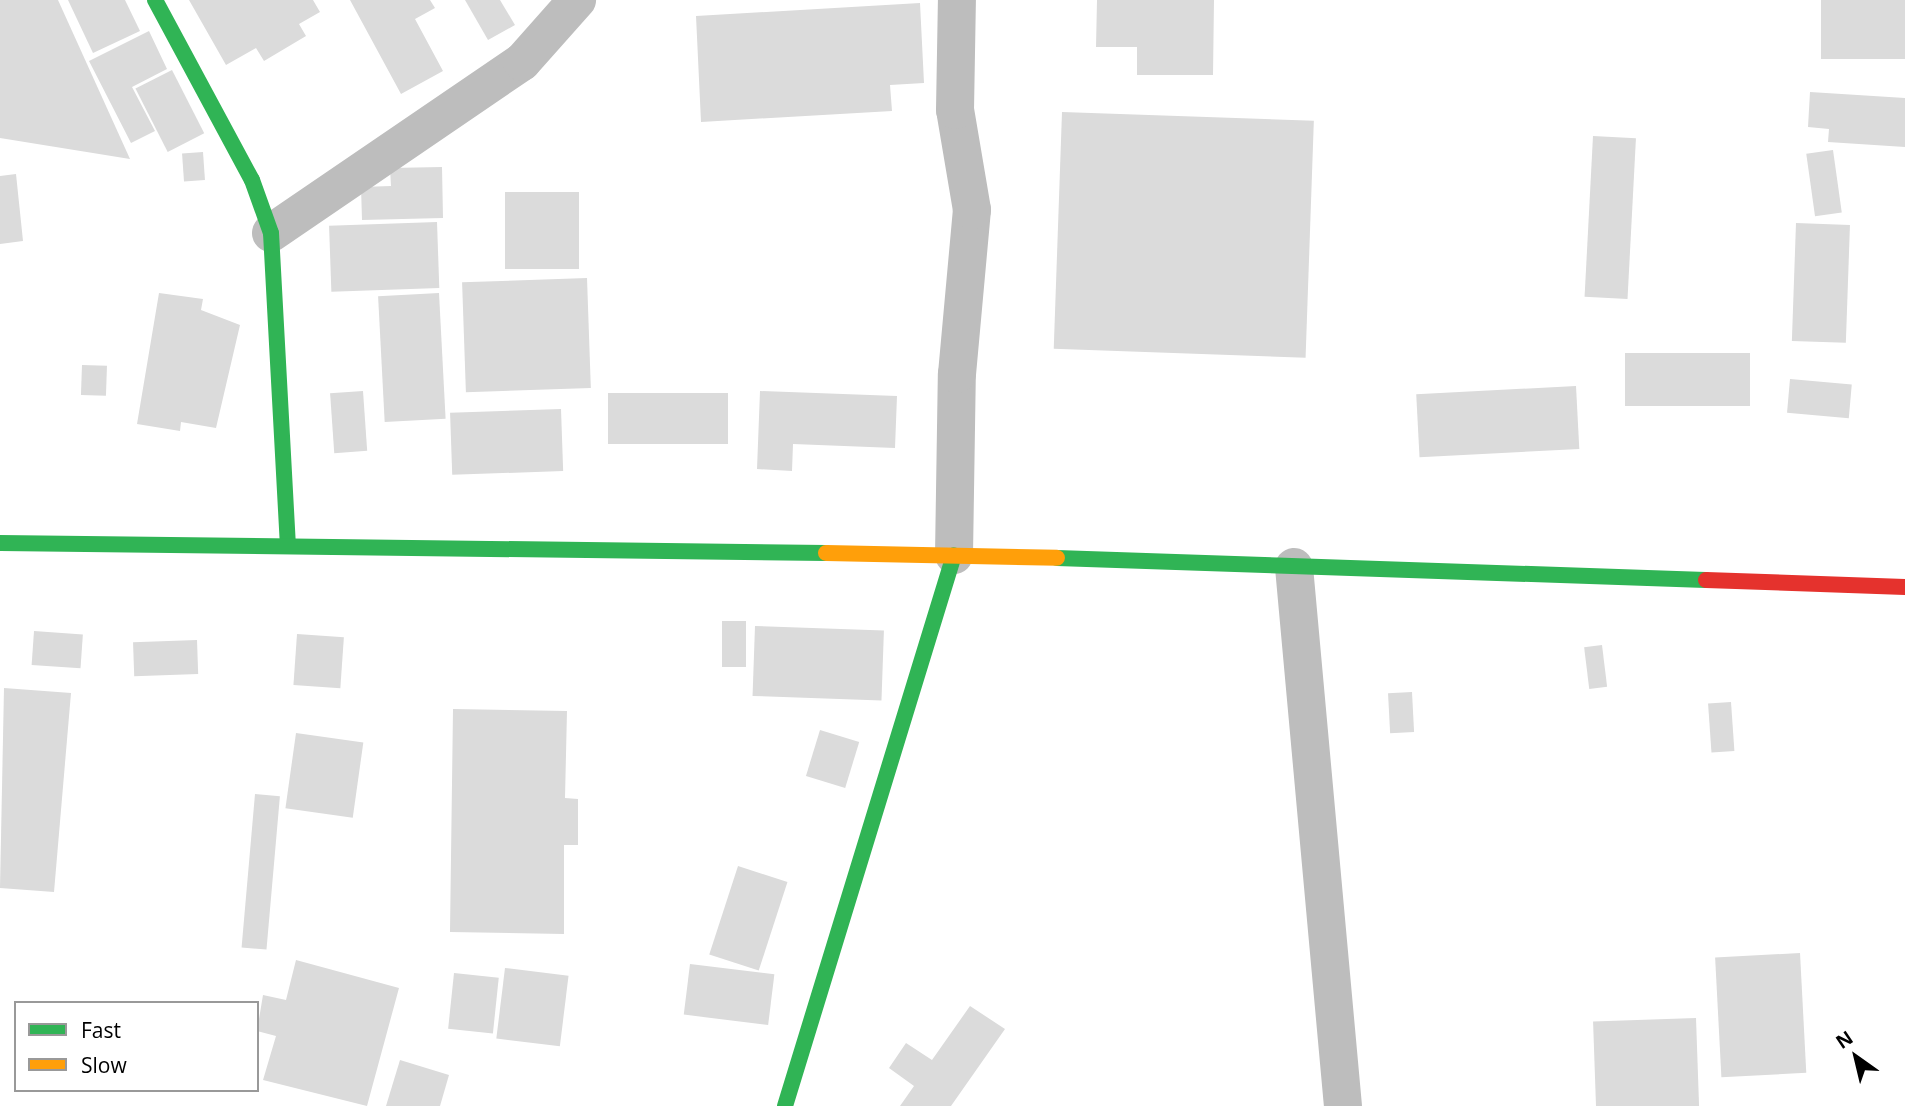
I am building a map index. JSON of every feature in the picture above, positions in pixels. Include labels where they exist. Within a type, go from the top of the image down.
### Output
[{"type":"street","points":[[155,0],[251,180],[271,233],[288,546]]},
{"type":"street","points":[[271,233],[522,62],[577,0]]},
{"type":"street","points":[[785,1106],[954,555],[957,374],[972,210],[956,110],[957,0]]},
{"type":"street","points":[[0,543],[954,555],[1905,587]]},
{"type":"street","points":[[1294,567],[1343,1106]]},
{"type":"building","points":[[0,0],[58,0],[130,159],[0,138]]},
{"type":"building","points":[[68,0],[125,0],[140,31],[93,53]]},
{"type":"building","points":[[189,0],[313,0],[320,12],[299,24],[306,36],[264,61],[256,48],[226,65]]},
{"type":"building","points":[[350,0],[430,0],[435,8],[415,19],[443,71],[401,94]]},
{"type":"building","points":[[465,0],[500,0],[515,25],[488,40]]},
{"type":"building","points":[[1097,0],[1214,0],[1213,75],[1137,75],[1137,47],[1096,47]]},
{"type":"building","points":[[1821,0],[1905,0],[1905,59],[1821,59]]},
{"type":"building","points":[[920,3],[924,83],[890,85],[892,111],[701,122],[696,16]]},
{"type":"building","points":[[149,31],[167,69],[132,87],[155,131],[131,143],[89,61]]},
{"type":"building","points":[[172,70],[204,133],[168,152],[135,89]]},
{"type":"building","points":[[1810,92],[1905,98],[1905,147],[1828,142],[1829,129],[1808,127]]},
{"type":"building","points":[[1062,112],[1314,121],[1306,358],[1054,349]]},
{"type":"building","points":[[1593,136],[1636,138],[1628,299],[1585,297]]},
{"type":"building","points":[[1833,150],[1842,212],[1815,216],[1806,154]]},
{"type":"building","points":[[203,152],[205,180],[184,181],[182,153]]},
{"type":"building","points":[[442,167],[443,218],[362,220],[361,187],[391,186],[390,168]]},
{"type":"building","points":[[16,174],[23,241],[0,244],[0,176]]},
{"type":"building","points":[[505,192],[579,192],[579,269],[505,269]]},
{"type":"building","points":[[437,222],[439,288],[331,292],[329,226]]},
{"type":"building","points":[[1796,223],[1850,225],[1846,343],[1792,341]]},
{"type":"building","points":[[587,278],[591,388],[466,392],[462,282]]},
{"type":"building","points":[[159,293],[203,299],[201,310],[240,325],[216,428],[181,422],[180,431],[137,424]]},
{"type":"building","points":[[439,293],[446,419],[385,422],[378,296]]},
{"type":"building","points":[[1625,353],[1750,353],[1750,406],[1625,406]]},
{"type":"building","points":[[82,365],[107,366],[106,396],[81,395]]},
{"type":"building","points":[[1790,379],[1852,384],[1849,418],[1787,413]]},
{"type":"building","points":[[1576,386],[1579,449],[1420,457],[1416,394]]},
{"type":"building","points":[[363,391],[367,451],[334,453],[330,393]]},
{"type":"building","points":[[760,391],[897,396],[895,448],[793,444],[792,471],[757,469]]},
{"type":"building","points":[[608,393],[728,393],[728,444],[608,444]]},
{"type":"building","points":[[561,409],[563,471],[452,475],[450,413]]},
{"type":"building","points":[[722,621],[746,621],[746,667],[722,667]]},
{"type":"building","points":[[755,626],[884,631],[881,700],[753,696]]},
{"type":"building","points":[[34,631],[83,634],[81,668],[32,665]]},
{"type":"building","points":[[297,634],[344,637],[340,688],[293,685]]},
{"type":"building","points":[[197,640],[198,674],[134,676],[133,642]]},
{"type":"building","points":[[1602,645],[1607,687],[1589,689],[1584,647]]},
{"type":"building","points":[[4,688],[71,693],[54,892],[0,888]]},
{"type":"building","points":[[1412,692],[1414,732],[1390,733],[1388,693]]},
{"type":"building","points":[[1731,702],[1734,751],[1711,752],[1708,704]]},
{"type":"building","points":[[453,709],[567,711],[565,798],[578,799],[578,845],[564,845],[564,934],[450,932]]},
{"type":"building","points":[[820,730],[859,742],[845,788],[806,776]]},
{"type":"building","points":[[296,733],[363,742],[353,818],[285,808]]},
{"type":"building","points":[[255,794],[280,796],[266,950],[242,947]]},
{"type":"building","points":[[738,866],[787,882],[759,971],[709,954]]},
{"type":"building","points":[[1800,953],[1806,1073],[1721,1077],[1715,957]]},
{"type":"building","points":[[296,960],[399,988],[367,1106],[263,1080],[276,1036],[259,1032],[263,995],[286,1000]]},
{"type":"building","points":[[690,964],[774,974],[768,1025],[684,1015]]},
{"type":"building","points":[[505,968],[569,976],[560,1046],[496,1038]]},
{"type":"building","points":[[454,973],[499,978],[493,1033],[448,1029]]},
{"type":"building","points":[[970,1006],[1005,1029],[951,1106],[900,1106],[914,1086],[889,1068],[906,1043],[932,1060]]},
{"type":"building","points":[[1696,1018],[1699,1106],[1596,1106],[1593,1022]]},
{"type":"building","points":[[400,1060],[449,1075],[440,1106],[386,1106]]},
{"type":"traffic: fast","points":[[155,0],[252,180],[271,233],[288,546]]},
{"type":"traffic: fast","points":[[0,543],[826,553]]},
{"type":"traffic: fast","points":[[785,1106],[954,555]]},
{"type":"traffic: fast","points":[[1057,558],[1706,580]]},
{"type":"traffic: slow","points":[[826,553],[1057,558]]},
{"type":"traffic: jam","points":[[1706,580],[1905,587]]}]
